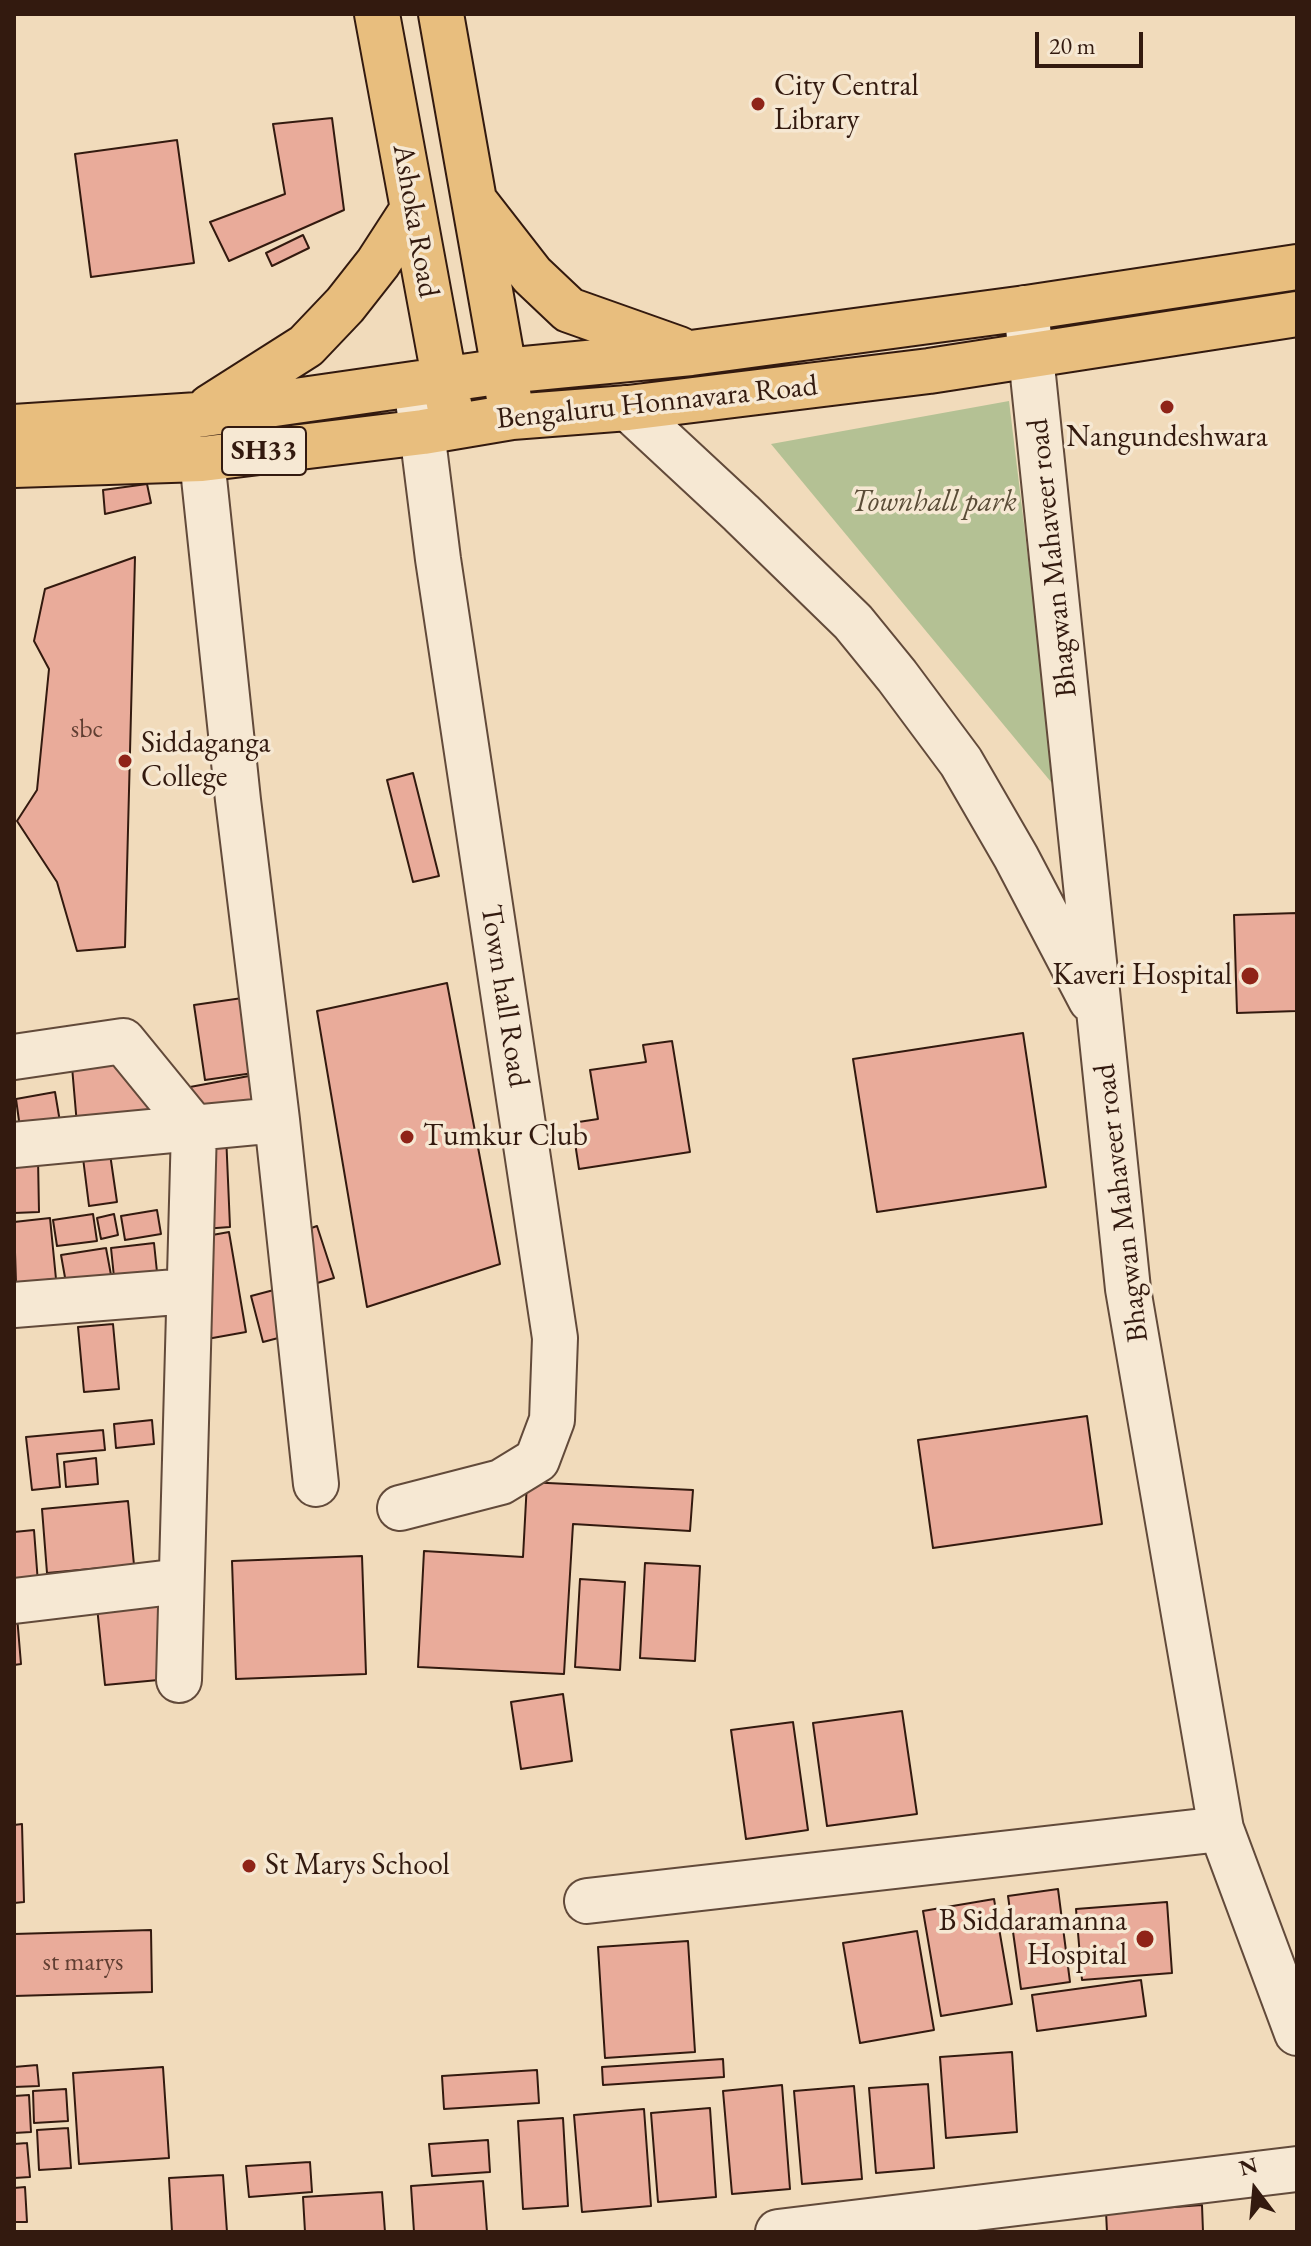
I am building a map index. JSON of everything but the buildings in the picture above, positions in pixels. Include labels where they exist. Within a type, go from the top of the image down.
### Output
[{"type":"main road","name":"Ashoka Road","points":[[377,14],[413,209],[430,382],[438,430]]},
{"type":"main road","name":"Ashoka Road","points":[[441,14],[512,417]]},
{"type":"main road","points":[[472,198],[532,275],[569,310],[691,353]]},
{"type":"main road","points":[[198,415],[306,346],[345,305],[378,263],[413,209]]},
{"type":"main road","name":"Bengaluru Honnavara Road","points":[[430,382],[504,371],[691,353],[1026,308],[1297,267]]},
{"type":"main road","name":"Bengaluru Honnavara Road","points":[[14,465],[202,459],[438,430],[512,417],[628,408],[929,371],[1297,314]]},
{"type":"main road","name":"SH33","points":[[14,427],[198,415],[430,382]]},
{"type":"street","name":"Bhagwan Mahaveer road","points":[[1026,308],[1128,1289],[1221,1829],[1297,2033]]},
{"type":"street","points":[[628,408],[721,493],[853,622],[897,676],[961,762],[1016,857],[1101,1020]]},
{"type":"street","name":"Town hall Road","points":[[400,1508],[501,1482],[537,1460],[552,1420],[555,1338],[438,559],[438,430]]},
{"type":"street","points":[[202,459],[316,1484]]},
{"type":"street","points":[[14,1057],[123,1041],[194,1128],[179,1680]]},
{"type":"street","points":[[14,1145],[277,1120]]},
{"type":"street","points":[[14,1305],[189,1291]]},
{"type":"street","points":[[14,1601],[181,1581]]},
{"type":"street","points":[[587,1901],[1221,1829]]},
{"type":"street","points":[[778,2232],[1297,2169]]},
{"type":"green space","name":"Townhall park","points":[[1009,401],[1056,788],[771,444]]},
{"type":"place","name":"City Central Library","points":[[758,104]]},
{"type":"place","name":"Nangundeshwara","points":[[1167,407]]},
{"type":"place","name":"Siddaganga College","points":[[125,761]]},
{"type":"place","name":"Kaveri Hospital","points":[[1250,976]]},
{"type":"place","name":"Tumkur Club","points":[[407,1137]]},
{"type":"place","name":"St Marys School","points":[[249,1866]]},
{"type":"place","name":"B Siddaramanna Hospital","points":[[1145,1939]]}]
